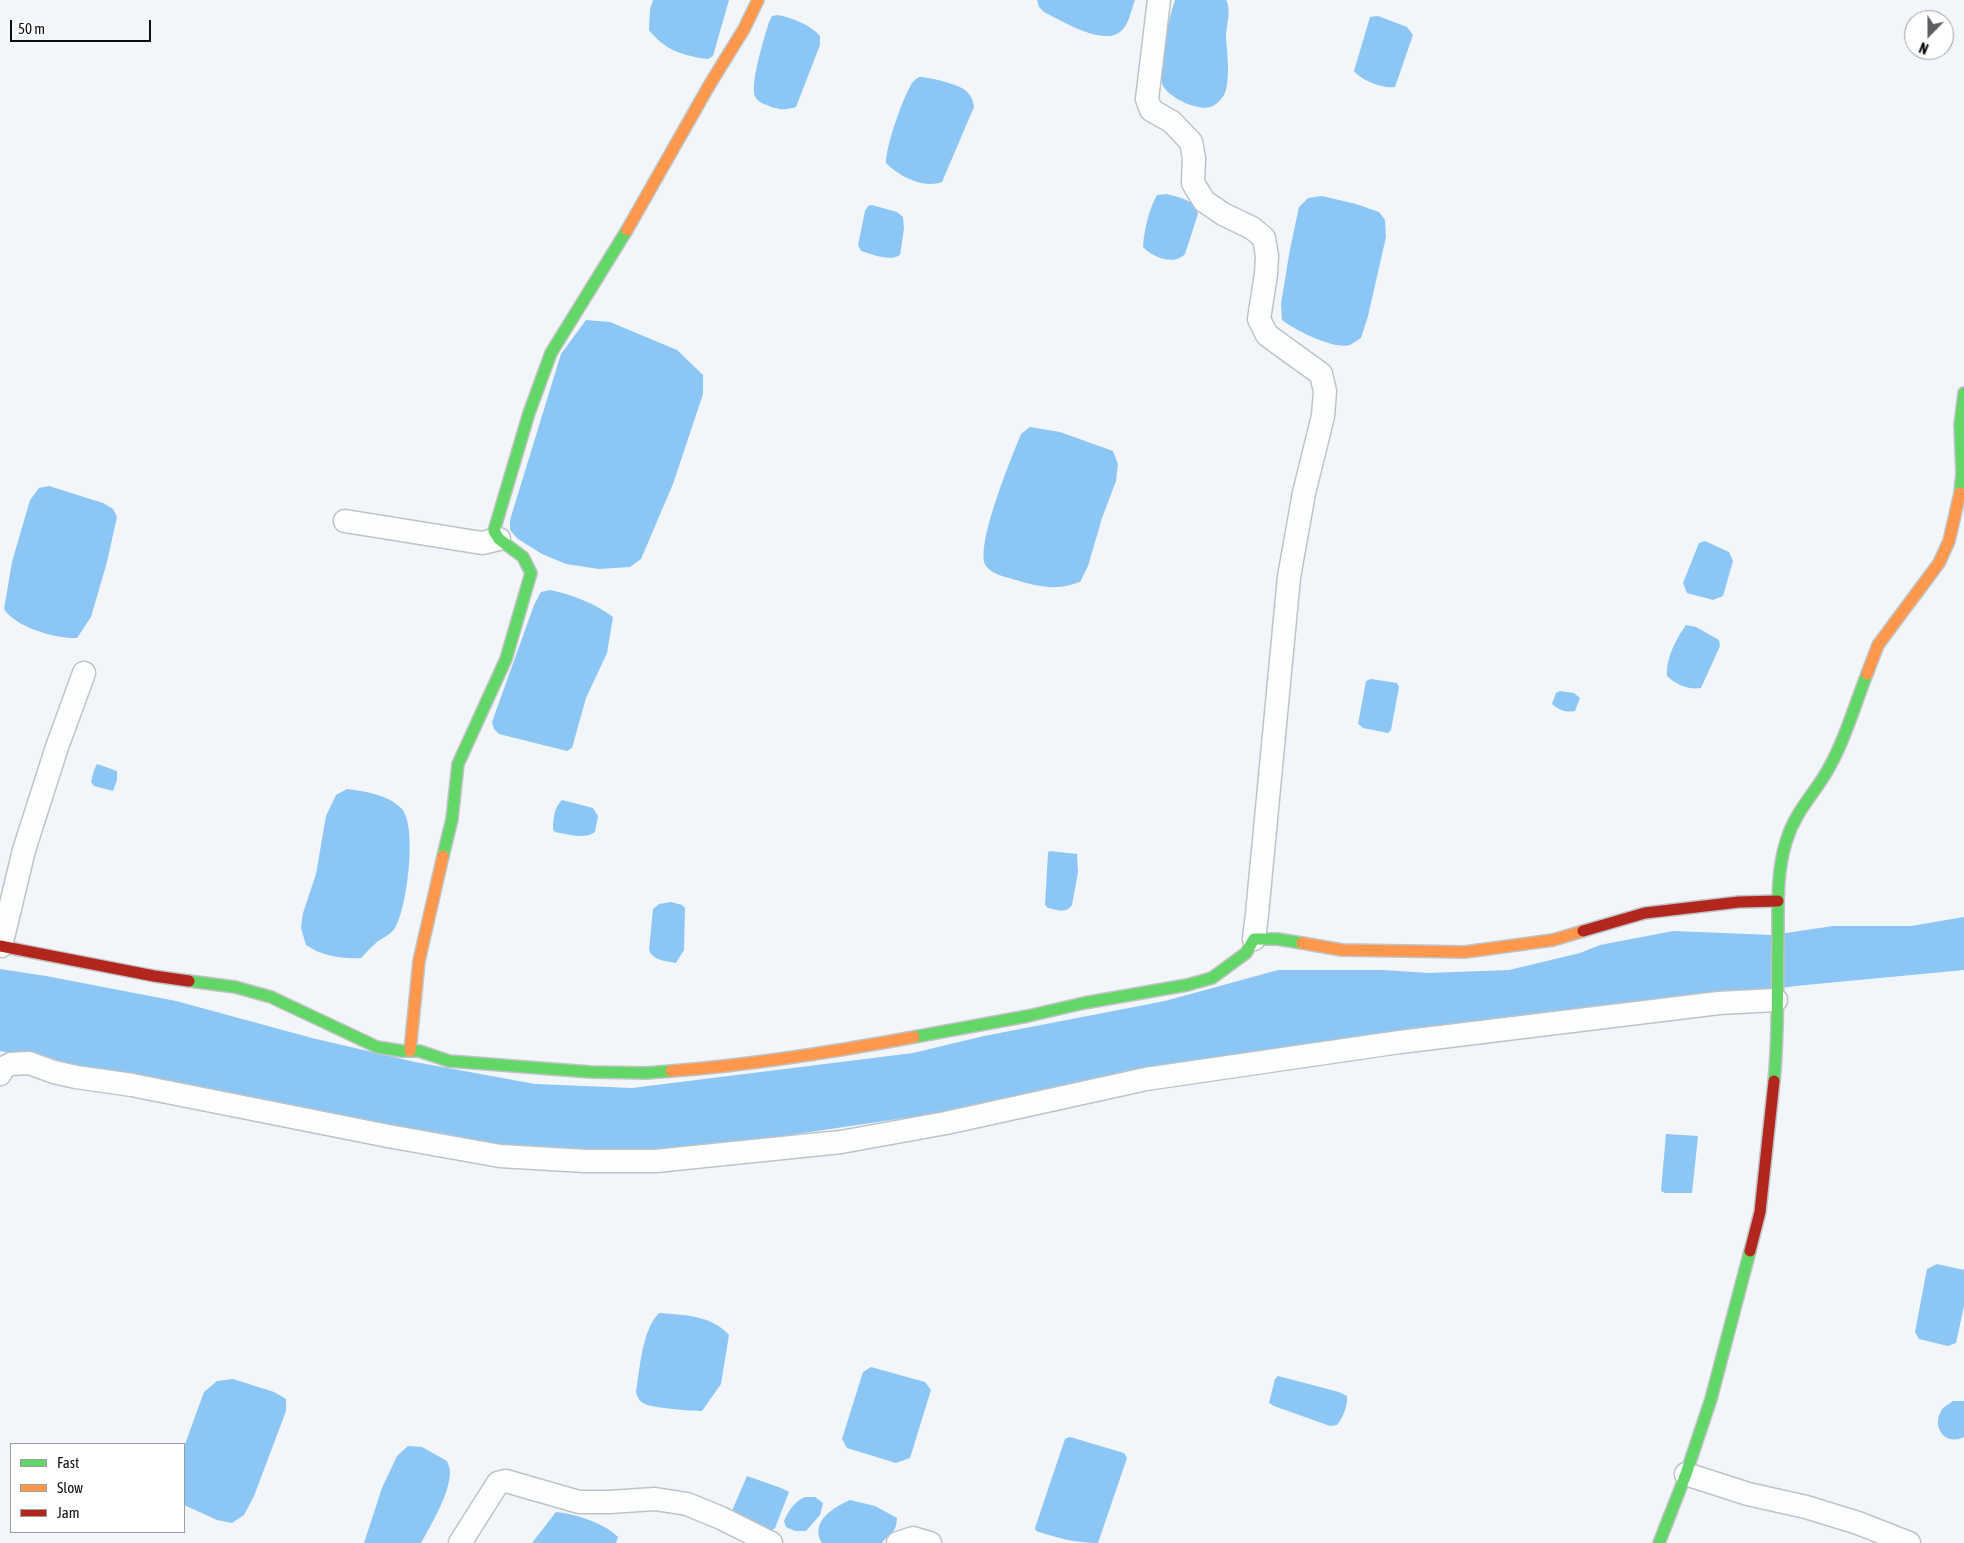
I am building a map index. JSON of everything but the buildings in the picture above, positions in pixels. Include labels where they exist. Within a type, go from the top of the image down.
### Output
[{"type":"street","points":[[410,1051],[419,961],[452,819],[458,764],[506,659],[531,573],[523,557],[499,539],[494,531],[529,413],[551,353],[638,212],[710,84],[744,29],[758,0]]},
{"type":"street","points":[[84,673],[57,747],[24,850],[0,946],[42,952],[154,976],[235,987],[271,997],[377,1047],[419,1051],[449,1060],[590,1072],[647,1073],[715,1068],[821,1054],[1028,1016],[1084,1003],[1187,985],[1212,978],[1246,953],[1254,939],[1258,914],[1289,576],[1304,493],[1323,416],[1325,391],[1321,374],[1267,335],[1259,319],[1266,274],[1267,256],[1264,238],[1252,228],[1223,214],[1204,201],[1193,183],[1194,158],[1191,142],[1172,122],[1151,110],[1147,99],[1148,72],[1159,0]]},
{"type":"street","points":[[1658,1543],[1686,1474],[1711,1399],[1760,1212],[1777,1052],[1778,900],[1783,854],[1791,825],[1799,810],[1826,773],[1837,752],[1878,645],[1932,574],[1949,541],[1960,494],[1962,473],[1960,425],[1964,393]]},
{"type":"street","points":[[346,521],[482,543],[499,539]]},
{"type":"street","points":[[1254,939],[1277,939],[1342,950],[1466,952],[1553,940],[1645,912],[1739,902],[1778,900]]},
{"type":"street","points":[[0,1074],[3,1068],[11,1064],[29,1063],[76,1077],[132,1085],[388,1136],[500,1156],[585,1161],[656,1161],[841,1142],[946,1124],[1146,1079],[1400,1042],[1776,996]]},
{"type":"street","points":[[1686,1474],[1748,1494],[1806,1507],[1858,1523],[1909,1543]]},
{"type":"street","points":[[460,1543],[498,1483],[506,1481],[579,1502],[655,1499],[687,1504],[722,1518],[771,1543]]},
{"type":"street","points":[[898,1543],[913,1538],[930,1543]]},
{"type":"water","points":[[653,0],[729,0],[713,56],[708,59],[683,54],[661,43],[649,30],[650,9]]},
{"type":"water","points":[[1037,0],[1135,0],[1129,19],[1123,29],[1116,34],[1106,36],[1096,35],[1073,27],[1044,12],[1039,7]]},
{"type":"water","points":[[1175,0],[1226,0],[1228,4],[1226,89],[1224,95],[1212,106],[1204,108],[1189,105],[1169,93],[1162,83],[1162,54]]},
{"type":"water","points":[[778,15],[801,22],[812,28],[820,36],[820,45],[796,107],[786,109],[762,103],[757,100],[754,92],[758,62],[769,22],[772,16]]},
{"type":"water","points":[[1378,16],[1407,27],[1413,35],[1395,87],[1385,87],[1373,83],[1362,78],[1354,71],[1370,17]]},
{"type":"water","points":[[919,77],[956,85],[965,90],[970,96],[974,107],[942,182],[935,184],[927,184],[904,177],[886,163],[899,112],[907,92]]},
{"type":"water","points":[[1167,194],[1190,202],[1194,205],[1198,214],[1185,254],[1180,258],[1169,260],[1157,257],[1143,247],[1147,220],[1154,201],[1157,195]]},
{"type":"water","points":[[1322,196],[1379,212],[1385,220],[1386,237],[1368,316],[1361,338],[1350,345],[1334,345],[1325,342],[1305,334],[1282,320],[1281,304],[1299,207],[1308,198]]},
{"type":"water","points":[[872,205],[897,212],[903,217],[904,229],[900,255],[886,258],[861,251],[858,245],[865,211],[868,206]]},
{"type":"water","points":[[586,320],[610,322],[677,350],[703,375],[703,394],[673,484],[641,559],[630,567],[599,569],[566,564],[542,554],[518,539],[510,530],[510,520],[561,354]]},
{"type":"water","points":[[1030,427],[1060,432],[1113,451],[1118,464],[1116,481],[1102,518],[1088,566],[1080,582],[1066,586],[1053,587],[1026,583],[992,572],[986,566],[984,556],[985,541],[989,522],[1021,434]]},
{"type":"water","points":[[49,486],[103,503],[113,509],[117,517],[107,562],[91,617],[77,638],[68,638],[37,631],[17,621],[4,609],[12,562],[30,500],[39,488]]},
{"type":"water","points":[[1705,541],[1729,552],[1733,561],[1723,596],[1713,600],[1687,593],[1683,583],[1699,543]]},
{"type":"water","points":[[550,590],[583,600],[613,617],[607,653],[586,698],[572,748],[567,751],[499,734],[494,729],[492,722],[534,605],[541,592]]},
{"type":"water","points":[[1686,625],[1696,627],[1719,640],[1720,646],[1701,688],[1683,686],[1667,676],[1668,662],[1672,649]]},
{"type":"water","points":[[1371,679],[1397,683],[1399,687],[1391,730],[1388,733],[1363,728],[1358,724],[1366,681]]},
{"type":"water","points":[[1560,691],[1574,693],[1580,698],[1575,711],[1569,712],[1552,704],[1556,693]]},
{"type":"water","points":[[97,764],[117,771],[117,780],[113,791],[94,786],[91,782]]},
{"type":"water","points":[[347,789],[376,794],[396,804],[401,808],[406,817],[409,831],[410,848],[407,886],[399,918],[395,928],[361,958],[332,956],[312,949],[306,945],[301,928],[303,913],[316,874],[326,816],[336,795]]},
{"type":"water","points":[[562,800],[593,808],[598,816],[595,832],[586,836],[580,836],[555,832],[553,830],[554,814]]},
{"type":"water","points":[[1049,851],[1077,854],[1078,872],[1072,905],[1067,910],[1048,908],[1045,905]]},
{"type":"water","points":[[671,902],[682,905],[685,908],[684,950],[676,963],[657,958],[649,950],[653,909],[659,904]]},
{"type":"water","points":[[1964,917],[1964,970],[1795,986],[628,1159],[434,1145],[0,1051],[0,969],[176,1001],[312,1038],[415,1062],[535,1084],[632,1088],[913,1053],[984,1036],[1165,1001],[1278,970],[1383,970],[1429,973],[1509,970],[1580,953],[1600,945],[1673,931],[1772,935],[1833,926],[1911,926]]},
{"type":"water","points":[[1666,1134],[1698,1136],[1692,1193],[1665,1193],[1661,1191]]},
{"type":"water","points":[[1937,1264],[1964,1270],[1964,1306],[1956,1343],[1948,1346],[1919,1339],[1915,1332],[1927,1269]]},
{"type":"water","points":[[659,1313],[697,1317],[714,1323],[729,1335],[721,1384],[702,1411],[649,1405],[642,1402],[637,1396],[636,1392],[645,1339],[653,1320]]},
{"type":"water","points":[[871,1367],[925,1382],[931,1390],[910,1458],[896,1463],[847,1448],[842,1439],[863,1372]]},
{"type":"water","points":[[1278,1376],[1339,1392],[1347,1396],[1345,1411],[1337,1425],[1330,1426],[1269,1403],[1275,1379]]},
{"type":"water","points":[[233,1379],[274,1392],[286,1399],[286,1411],[254,1496],[244,1515],[232,1523],[217,1520],[185,1505],[185,1444],[204,1392],[217,1381]]},
{"type":"water","points":[[1953,1401],[1964,1401],[1964,1437],[1957,1439],[1945,1437],[1941,1433],[1938,1421],[1943,1408]]},
{"type":"water","points":[[1070,1437],[1124,1453],[1127,1458],[1098,1543],[1059,1538],[1036,1531],[1035,1528],[1065,1439]]},
{"type":"water","points":[[408,1446],[422,1447],[447,1461],[450,1471],[449,1480],[439,1509],[421,1543],[364,1543],[382,1488],[397,1456]]},
{"type":"water","points":[[747,1476],[789,1492],[775,1528],[772,1530],[731,1513]]},
{"type":"water","points":[[805,1497],[815,1497],[823,1503],[820,1515],[806,1531],[795,1531],[786,1527],[784,1521],[790,1510],[798,1501]]},
{"type":"water","points":[[850,1500],[875,1506],[897,1518],[894,1530],[882,1543],[822,1543],[819,1535],[821,1522],[831,1511]]},
{"type":"water","points":[[556,1512],[581,1517],[606,1527],[618,1537],[616,1543],[532,1543]]},
{"type":"traffic: fast","points":[[443,856],[452,819],[458,764],[506,659],[531,573],[523,557],[499,539],[494,531],[529,413],[551,353],[627,230]]},
{"type":"traffic: fast","points":[[1960,493],[1962,473],[1960,425],[1964,393]]},
{"type":"traffic: fast","points":[[1774,1081],[1777,1026],[1778,898],[1783,853],[1794,822],[1826,773],[1838,750],[1867,674]]},
{"type":"traffic: fast","points":[[914,1037],[1028,1016],[1084,1003],[1187,985],[1212,978],[1246,953],[1254,939],[1277,939],[1302,943]]},
{"type":"traffic: fast","points":[[189,981],[235,987],[271,997],[377,1047],[402,1051],[419,1051],[449,1061],[590,1072],[647,1073],[671,1071]]},
{"type":"traffic: fast","points":[[1659,1543],[1686,1474],[1711,1399],[1750,1251]]},
{"type":"traffic: slow","points":[[627,230],[710,84],[744,29],[758,0]]},
{"type":"traffic: slow","points":[[1867,674],[1878,645],[1939,563],[1949,541],[1960,493]]},
{"type":"traffic: slow","points":[[410,1051],[419,961],[443,856]]},
{"type":"traffic: slow","points":[[1302,943],[1342,950],[1465,952],[1553,940],[1583,931]]},
{"type":"traffic: slow","points":[[671,1071],[793,1057],[914,1037]]},
{"type":"traffic: jam","points":[[1583,931],[1645,913],[1739,902],[1778,901]]},
{"type":"traffic: jam","points":[[0,946],[189,981]]},
{"type":"traffic: jam","points":[[1750,1251],[1760,1212],[1774,1081]]}]
